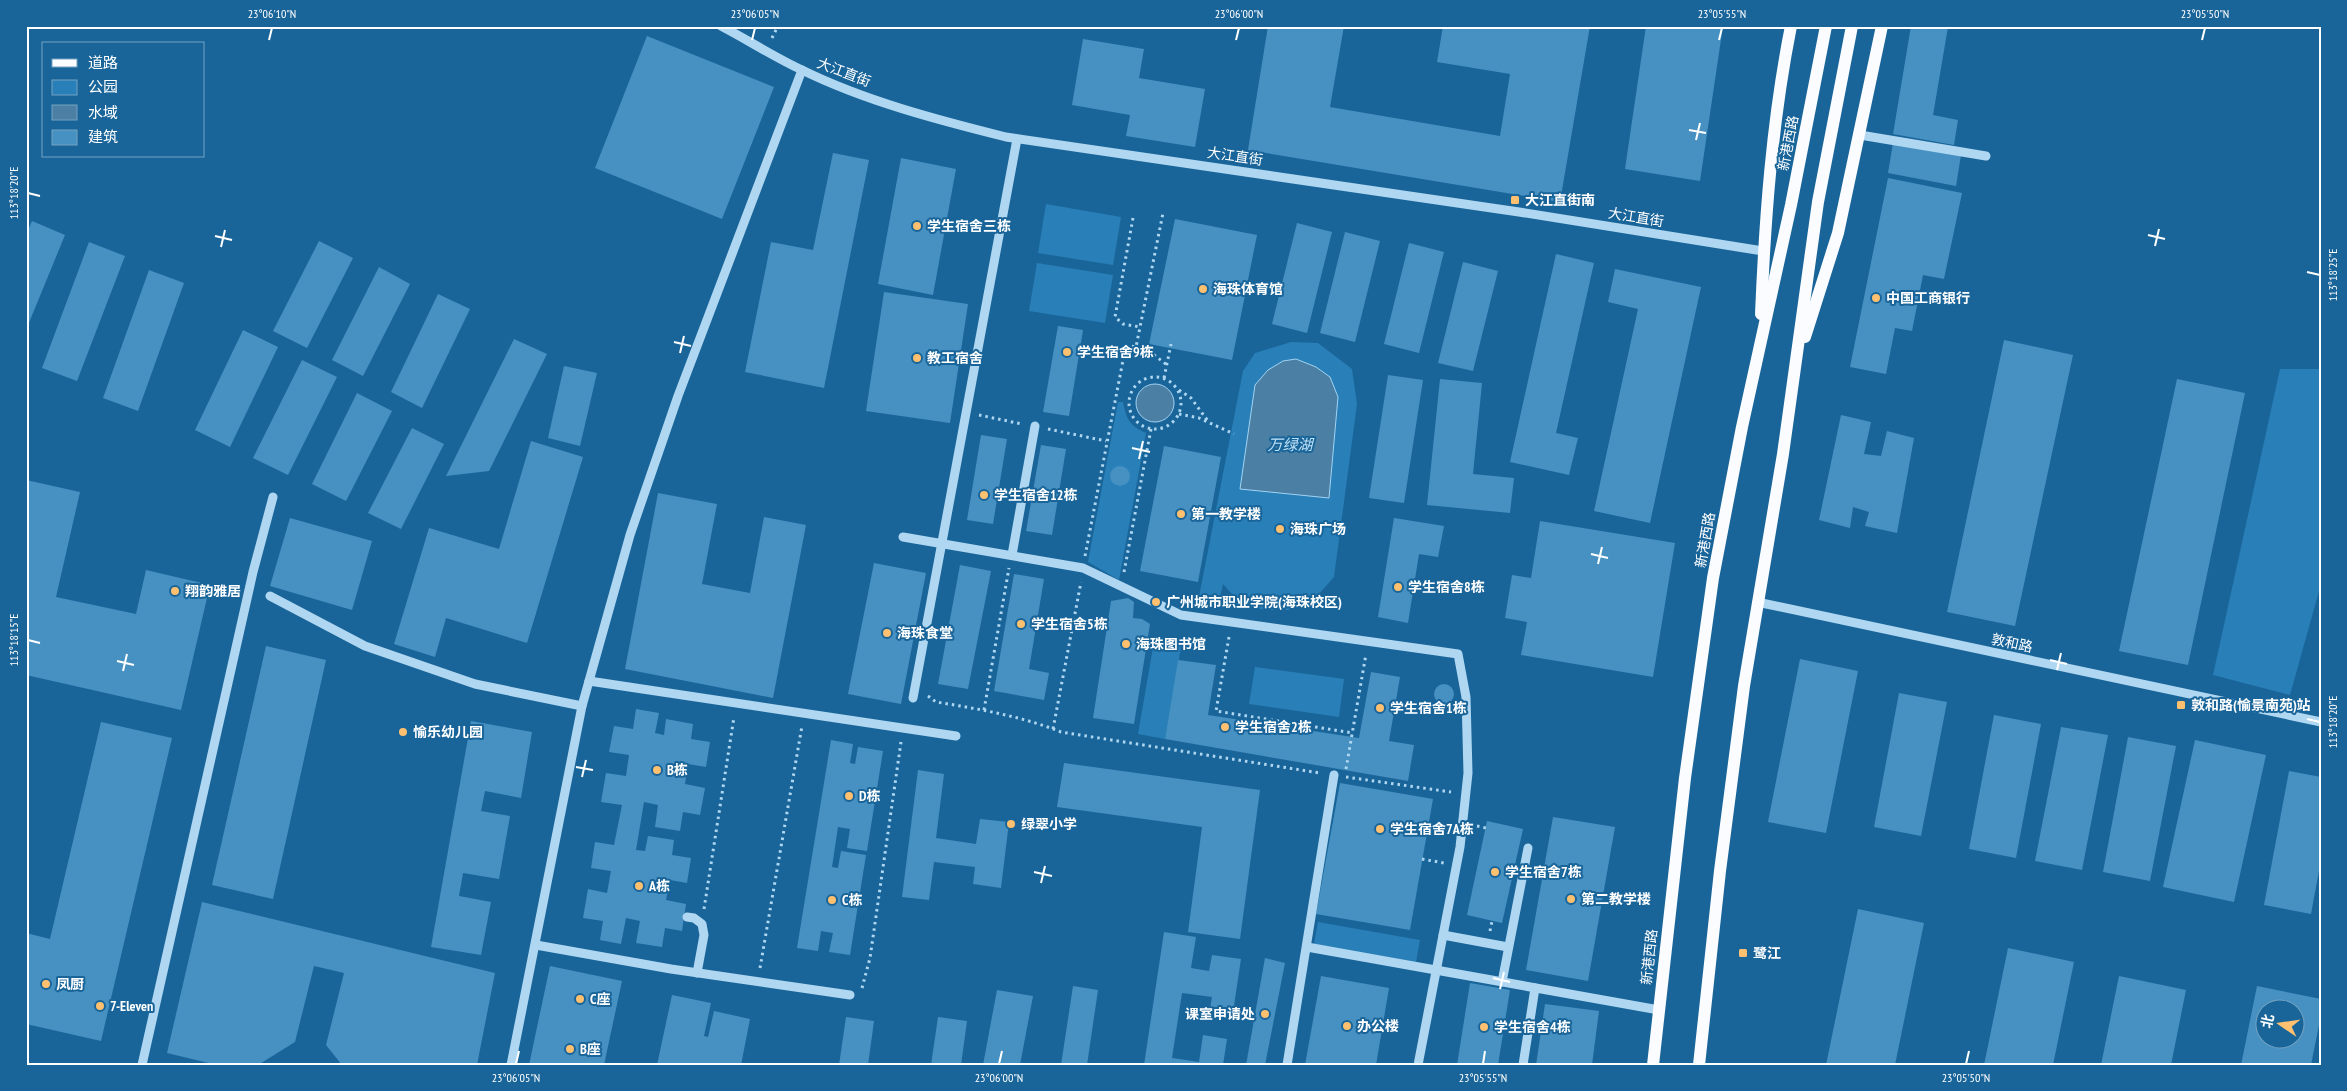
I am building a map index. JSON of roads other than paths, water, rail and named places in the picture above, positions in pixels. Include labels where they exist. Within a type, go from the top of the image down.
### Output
[{"type":"main road","points":[[1759,346],[1763,251],[1774,143],[1791,26]]},
{"type":"main road","name":"新港西路","points":[[1653,1065],[1685,778],[1706,621],[1729,490],[1791,205],[1826,26]]},
{"type":"main road","points":[[1699,1065],[1726,817],[1757,602],[1783,454],[1818,202],[1852,26]]},
{"type":"main road","points":[[1796,360],[1832,255],[1860,135],[1882,26]]},
{"type":"street","name":"大江直街","points":[[721,26],[802,70],[921,114],[1017,138],[1519,212],[1763,251]]},
{"type":"street","points":[[511,1065],[582,706],[630,535],[675,405],[802,70]]},
{"type":"street","points":[[1860,135],[1986,156]]},
{"type":"street","points":[[912,698],[1017,138]]},
{"type":"street","points":[[1012,555],[1035,426]]},
{"type":"street","points":[[142,1065],[253,572],[273,497]]},
{"type":"street","points":[[903,537],[1083,568],[1182,615],[1458,654],[1466,697],[1468,773],[1466,794],[1456,866],[1418,1065]]},
{"type":"street","points":[[270,596],[374,649],[475,684],[582,706]]},
{"type":"street","name":"敦和路","points":[[1757,602],[2321,722]]},
{"type":"street","points":[[589,681],[956,736]]},
{"type":"street","points":[[1287,1065],[1334,775]]},
{"type":"street","points":[[1502,982],[1528,848]]},
{"type":"street","points":[[687,917],[694,918],[702,924],[704,935],[697,973]]},
{"type":"street","points":[[1443,935],[1508,947]]},
{"type":"street","points":[[536,945],[697,973],[850,995]]},
{"type":"street","points":[[1307,946],[1659,1010]]},
{"type":"street","points":[[1523,1065],[1535,988]]},
{"type":"water","name":"万绿湖","points":[[1296,359],[1316,367],[1330,377],[1338,397],[1329,498],[1240,489],[1255,385],[1268,370],[1283,361]]},
{"type":"water","points":[[1155,384],[1169,389],[1174,403],[1169,417],[1155,422],[1141,417],[1136,403],[1141,389]]},
{"type":"place","name":"大江直街南","points":[[1515,200]]},
{"type":"place","name":"学生宿舍三栋","points":[[917,226]]},
{"type":"place","name":"海珠体育馆","points":[[1203,289]]},
{"type":"place","name":"中国工商银行","points":[[1876,298]]},
{"type":"place","name":"学生宿舍9栋","points":[[1067,352]]},
{"type":"place","name":"教工宿舍","points":[[917,358]]},
{"type":"place","name":"学生宿舍12栋","points":[[984,495]]},
{"type":"place","name":"第一教学楼","points":[[1181,514]]},
{"type":"place","name":"海珠广场","points":[[1280,529]]},
{"type":"place","name":"学生宿舍8栋","points":[[1398,587]]},
{"type":"place","name":"翔韵雅居","points":[[175,591]]},
{"type":"place","name":"广州城市职业学院(海珠校区)","points":[[1156,602]]},
{"type":"place","name":"学生宿舍5栋","points":[[1021,624]]},
{"type":"place","name":"海珠食堂","points":[[887,633]]},
{"type":"place","name":"海珠图书馆","points":[[1126,644]]},
{"type":"place","name":"敦和路(愉景南苑)站","points":[[2181,705]]},
{"type":"place","name":"学生宿舍1栋","points":[[1380,708]]},
{"type":"place","name":"学生宿舍2栋","points":[[1225,727]]},
{"type":"place","name":"愉乐幼儿园","points":[[403,732]]},
{"type":"place","name":"B栋","points":[[657,770]]},
{"type":"place","name":"D栋","points":[[849,796]]},
{"type":"place","name":"绿翠小学","points":[[1011,824]]},
{"type":"place","name":"学生宿舍7A栋","points":[[1380,829]]},
{"type":"place","name":"学生宿舍7栋","points":[[1495,872]]},
{"type":"place","name":"A栋","points":[[639,886]]},
{"type":"place","name":"第二教学楼","points":[[1571,899]]},
{"type":"place","name":"C栋","points":[[832,900]]},
{"type":"place","name":"鹭江","points":[[1743,953]]},
{"type":"place","name":"凤厨","points":[[46,984]]},
{"type":"place","name":"C座","points":[[580,999]]},
{"type":"place","name":"7-Eleven","points":[[100,1006]]},
{"type":"place","name":"课室申请处","points":[[1265,1014]]},
{"type":"place","name":"办公楼","points":[[1347,1026]]},
{"type":"place","name":"学生宿舍4栋","points":[[1484,1027]]},
{"type":"place","name":"B座","points":[[570,1049]]}]
